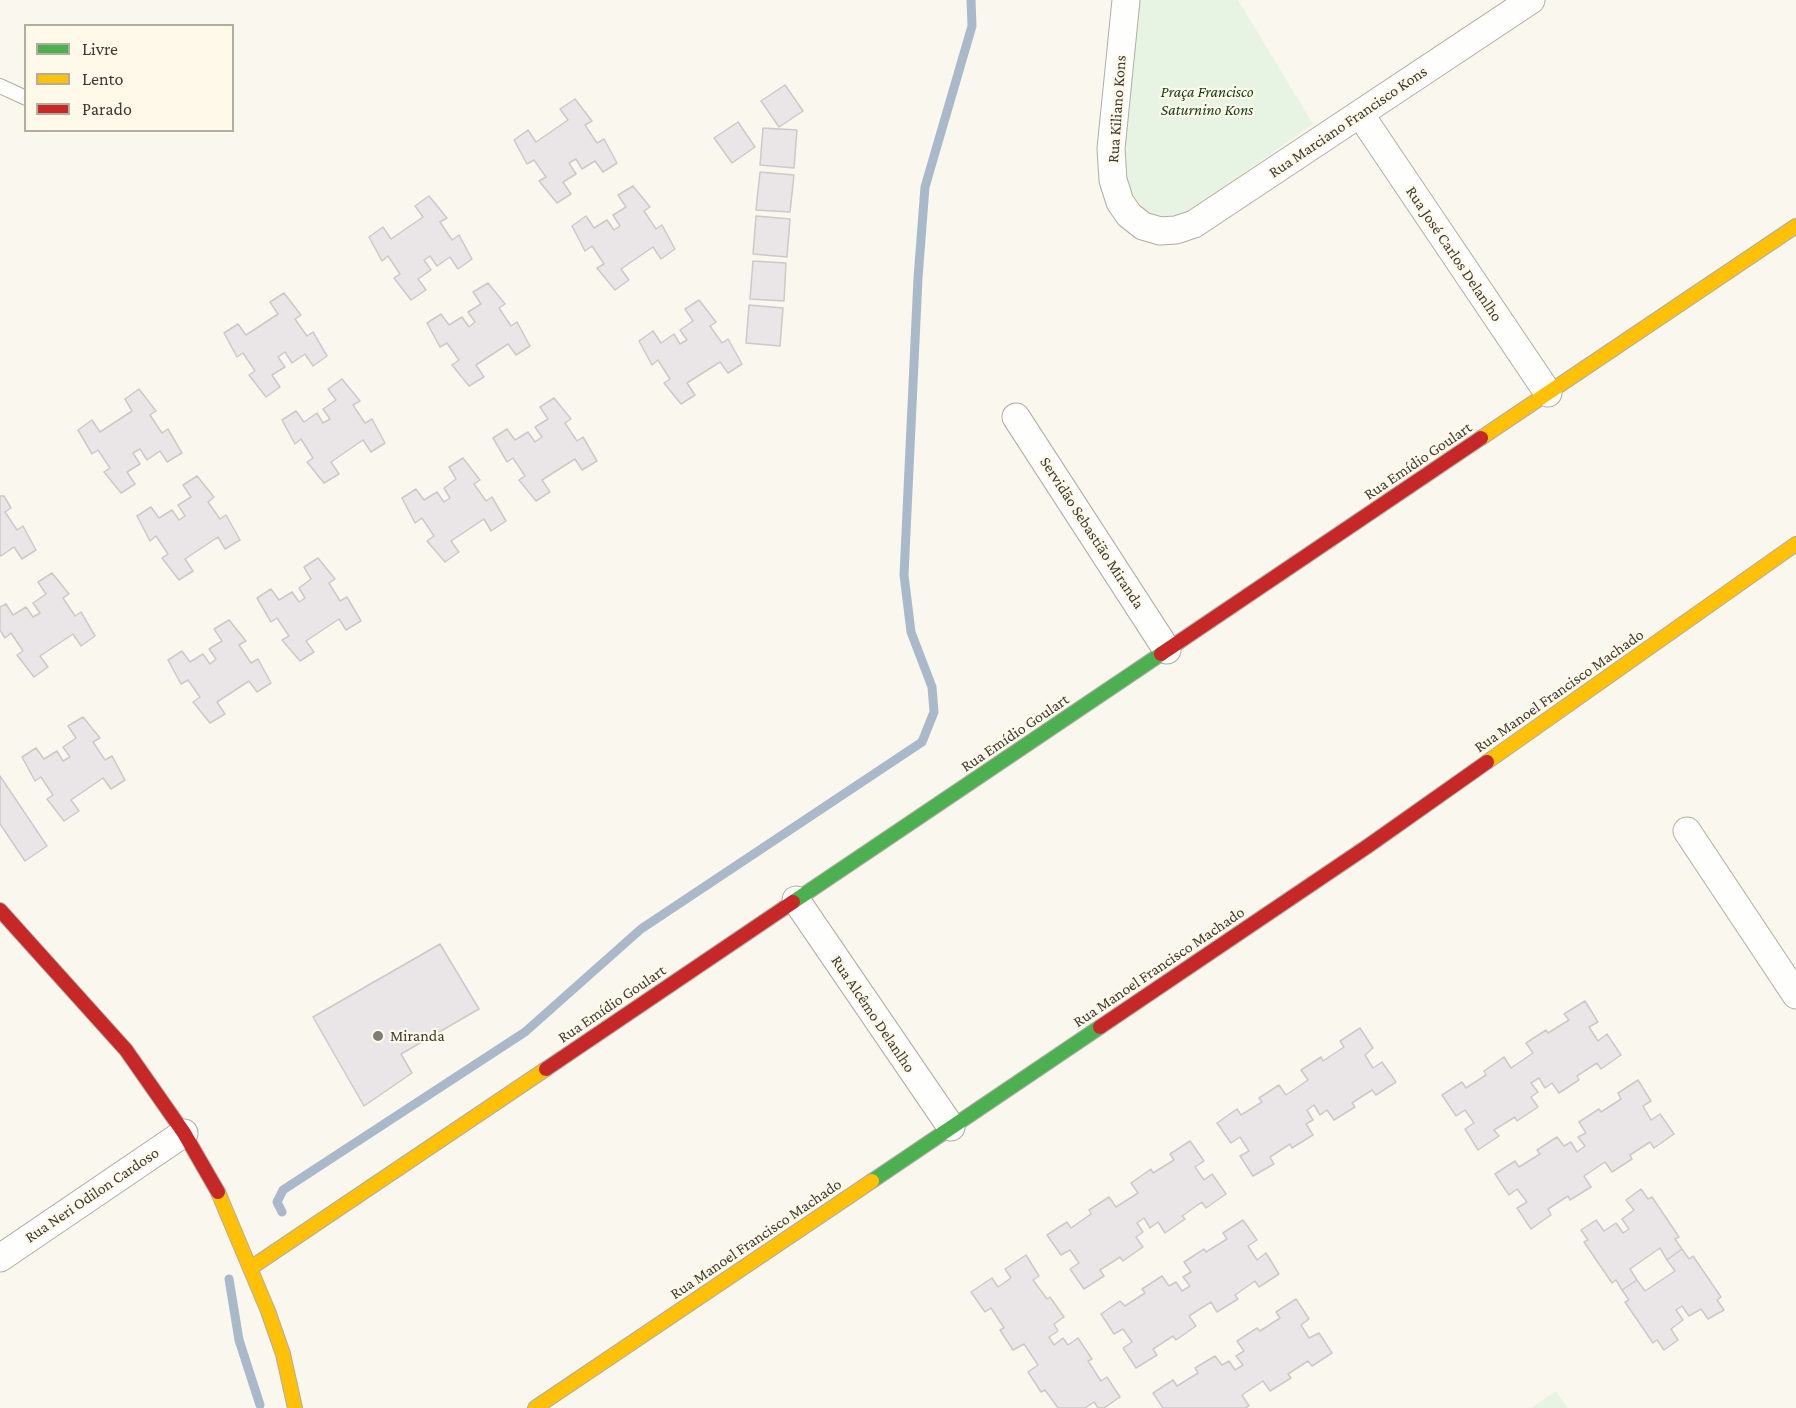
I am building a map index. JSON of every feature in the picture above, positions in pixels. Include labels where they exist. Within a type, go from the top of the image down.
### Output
[{"type":"street","name":"Rua Kiliano Kons","points":[[1126,0],[1111,149],[1113,180],[1120,202],[1129,215],[1143,226],[1160,231]]},
{"type":"street","name":"Rua Marciano Francisco Kons","points":[[1160,231],[1176,230],[1194,224],[1531,0]]},
{"type":"street","name":"Rua José Carlos Delanlho","points":[[1360,114],[1548,393]]},
{"type":"street","name":"Rua Emídio Goulart","points":[[252,1267],[1796,226]]},
{"type":"street","name":"Servidão Sebastião Miranda","points":[[1016,417],[1167,650]]},
{"type":"street","name":"Rua Manoel Francisco Machado","points":[[535,1408],[1368,846],[1796,544]]},
{"type":"street","points":[[1687,831],[1796,995]]},
{"type":"street","name":"Rua Alcêmo Delanlho","points":[[795,900],[951,1127]]},
{"type":"street","points":[[0,910],[126,1050],[184,1132],[211,1178],[252,1267],[283,1354],[289,1405]]},
{"type":"street","name":"Rua Neri Odilon Cardoso","points":[[0,1258],[184,1132]]},
{"type":"lane","points":[[0,86],[24,97]]},
{"type":"green space","name":"Praça Francisco Saturnino Kons","points":[[1138,0],[1238,0],[1313,124],[1191,210],[1170,218],[1152,216],[1134,202],[1125,175],[1123,147]]},
{"type":"green space","points":[[1556,1391],[1568,1408],[1531,1408]]},
{"type":"building","points":[[785,85],[803,111],[779,127],[761,101]]},
{"type":"building","points":[[575,99],[592,121],[585,125],[597,143],[604,139],[617,163],[603,172],[595,161],[582,169],[576,159],[569,163],[576,174],[563,182],[571,194],[557,203],[539,181],[546,177],[534,160],[527,164],[514,140],[528,130],[536,142],[568,120],[560,109]]},
{"type":"building","points":[[738,122],[755,147],[732,163],[714,138]]},
{"type":"building","points":[[763,128],[797,130],[794,168],[760,165]]},
{"type":"building","points":[[760,172],[794,175],[790,212],[756,210]]},
{"type":"building","points":[[633,186],[650,207],[644,211],[656,229],[662,225],[675,249],[661,259],[653,247],[621,269],[629,280],[615,290],[597,268],[604,264],[592,246],[585,251],[572,226],[586,216],[594,228],[607,220],[614,230],[620,226],[613,215],[626,207],[618,195]]},
{"type":"building","points":[[429,196],[447,218],[440,222],[452,240],[459,235],[472,259],[458,269],[450,257],[437,266],[430,256],[424,260],[431,270],[418,279],[426,290],[411,300],[394,278],[400,274],[388,256],[382,261],[369,237],[383,227],[391,239],[423,217],[415,206]]},
{"type":"building","points":[[756,216],[790,219],[787,257],[753,254]]},
{"type":"building","points":[[753,261],[786,263],[784,301],[750,299]]},
{"type":"building","points":[[488,283],[505,304],[499,308],[511,326],[517,322],[530,346],[516,355],[508,344],[476,365],[484,377],[469,386],[452,365],[459,360],[447,343],[440,347],[427,323],[441,314],[449,325],[462,317],[469,327],[475,322],[468,312],[481,304],[473,292]]},
{"type":"building","points":[[284,293],[301,315],[295,319],[307,336],[313,332],[327,356],[313,366],[305,354],[292,363],[285,352],[278,357],[285,367],[272,375],[280,387],[266,397],[249,375],[255,371],[243,353],[237,357],[224,333],[238,324],[246,335],[278,314],[270,302]]},
{"type":"building","points":[[699,300],[716,322],[710,326],[722,343],[728,339],[742,364],[728,373],[720,362],[687,383],[695,395],[681,404],[664,383],[670,379],[658,360],[652,365],[639,341],[653,331],[661,343],[674,334],[680,344],[687,340],[680,330],[693,321],[685,309]]},
{"type":"building","points":[[749,305],[783,308],[780,346],[746,343]]},
{"type":"building","points":[[342,379],[360,401],[353,405],[365,423],[372,419],[385,443],[371,452],[363,440],[331,462],[339,474],[324,483],[307,462],[313,458],[301,439],[295,444],[282,420],[296,411],[304,422],[317,413],[323,423],[330,419],[323,409],[336,400],[328,389]]},
{"type":"building","points":[[139,389],[156,411],[150,415],[162,433],[168,429],[182,453],[167,462],[160,451],[147,460],[140,449],[133,453],[140,464],[127,472],[135,484],[121,493],[104,472],[110,468],[98,450],[92,454],[78,430],[92,420],[100,432],[132,411],[125,399]]},
{"type":"building","points":[[554,398],[571,419],[565,423],[577,441],[583,437],[597,461],[582,470],[575,459],[542,480],[550,492],[536,501],[519,480],[525,476],[513,458],[507,462],[493,438],[507,429],[515,440],[528,432],[535,442],[542,437],[535,427],[548,419],[540,407]]},
{"type":"building","points":[[463,458],[480,480],[474,484],[486,501],[492,497],[506,521],[491,531],[484,519],[451,541],[459,552],[445,562],[427,541],[434,536],[422,518],[415,523],[402,498],[416,489],[424,500],[437,492],[444,502],[450,498],[444,488],[456,479],[449,467]]},
{"type":"building","points":[[197,476],[214,497],[208,502],[220,519],[226,515],[240,540],[225,549],[218,537],[185,559],[193,571],[179,580],[162,558],[168,554],[156,536],[150,541],[137,516],[151,507],[159,518],[172,510],[179,520],[185,516],[178,505],[191,497],[183,485]]},
{"type":"building","points":[[0,496],[4,496],[11,508],[5,512],[17,530],[23,526],[36,550],[22,559],[14,547],[1,556],[0,554]]},
{"type":"building","points":[[318,558],[335,579],[329,583],[340,601],[347,597],[361,621],[346,630],[339,619],[306,641],[314,652],[300,661],[282,640],[289,636],[277,618],[271,622],[257,598],[271,589],[279,600],[292,592],[299,602],[305,598],[299,588],[311,579],[304,567]]},
{"type":"building","points":[[52,573],[69,594],[63,598],[75,616],[81,612],[95,636],[81,646],[73,634],[40,656],[48,667],[34,677],[17,655],[23,651],[11,633],[5,638],[0,630],[0,607],[6,604],[13,615],[26,607],[33,617],[40,613],[33,603],[46,594],[38,582]]},
{"type":"building","points":[[229,620],[246,641],[239,645],[251,663],[258,659],[271,683],[257,692],[249,681],[217,702],[225,714],[210,723],[193,702],[200,697],[188,680],[181,684],[168,660],[182,651],[190,662],[203,654],[210,664],[216,659],[209,649],[222,641],[214,629]]},
{"type":"building","points":[[83,717],[100,738],[93,742],[105,760],[112,756],[125,780],[111,789],[103,778],[71,800],[79,811],[64,821],[47,799],[53,795],[41,777],[35,781],[22,757],[36,748],[44,759],[57,751],[63,761],[70,757],[63,747],[76,738],[68,726]]},
{"type":"building","points":[[0,776],[47,846],[25,861],[0,824]]},
{"type":"building","name":"Miranda","points":[[440,944],[479,1009],[401,1054],[412,1073],[364,1106],[313,1017]]},
{"type":"building","points":[[1585,1001],[1598,1022],[1589,1027],[1598,1041],[1607,1034],[1621,1055],[1601,1069],[1597,1063],[1577,1076],[1579,1080],[1559,1093],[1552,1083],[1545,1088],[1539,1078],[1531,1083],[1538,1092],[1531,1097],[1538,1107],[1517,1121],[1515,1117],[1494,1130],[1499,1136],[1478,1150],[1465,1129],[1474,1123],[1465,1110],[1456,1116],[1442,1095],[1462,1082],[1466,1088],[1486,1075],[1484,1071],[1504,1057],[1511,1068],[1533,1053],[1526,1043],[1546,1030],[1548,1033],[1569,1020],[1564,1014]]},
{"type":"building","points":[[1360,1028],[1373,1048],[1365,1055],[1373,1068],[1382,1062],[1396,1082],[1376,1095],[1372,1090],[1352,1103],[1355,1107],[1334,1120],[1327,1110],[1320,1115],[1314,1105],[1307,1110],[1313,1120],[1306,1124],[1313,1135],[1292,1148],[1290,1144],[1270,1157],[1274,1164],[1253,1176],[1240,1156],[1249,1151],[1240,1137],[1231,1143],[1217,1123],[1237,1109],[1241,1115],[1262,1102],[1259,1098],[1279,1085],[1286,1095],[1308,1080],[1301,1070],[1321,1057],[1323,1061],[1344,1047],[1340,1041]]},
{"type":"building","points":[[1638,1080],[1651,1101],[1643,1106],[1651,1120],[1660,1114],[1674,1134],[1654,1148],[1650,1142],[1630,1155],[1632,1159],[1612,1172],[1605,1162],[1584,1176],[1591,1187],[1570,1200],[1568,1196],[1548,1209],[1551,1215],[1531,1229],[1517,1208],[1527,1202],[1517,1189],[1509,1195],[1495,1174],[1515,1161],[1519,1167],[1540,1154],[1537,1150],[1557,1137],[1564,1146],[1571,1142],[1577,1152],[1585,1146],[1578,1137],[1586,1133],[1579,1122],[1621,1099],[1618,1093]]},
{"type":"building","points":[[1190,1141],[1204,1161],[1195,1167],[1204,1180],[1212,1174],[1226,1194],[1206,1208],[1202,1202],[1182,1216],[1185,1219],[1165,1233],[1158,1222],[1150,1228],[1144,1218],[1137,1223],[1143,1232],[1136,1237],[1143,1247],[1123,1261],[1120,1257],[1100,1270],[1104,1276],[1084,1289],[1070,1269],[1079,1263],[1070,1250],[1061,1255],[1047,1235],[1067,1222],[1071,1228],[1091,1214],[1089,1210],[1109,1197],[1116,1207],[1138,1193],[1131,1183],[1151,1169],[1153,1173],[1174,1160],[1170,1154]]},
{"type":"building","points":[[1641,1189],[1648,1199],[1652,1197],[1679,1237],[1675,1239],[1682,1249],[1667,1260],[1660,1248],[1630,1269],[1637,1280],[1622,1290],[1616,1280],[1612,1283],[1584,1242],[1588,1240],[1581,1230],[1596,1220],[1604,1231],[1616,1223],[1623,1233],[1629,1229],[1622,1219],[1634,1210],[1626,1200]]},
{"type":"building","points":[[1243,1220],[1257,1240],[1248,1246],[1257,1260],[1266,1253],[1279,1274],[1259,1287],[1255,1281],[1235,1295],[1238,1299],[1217,1312],[1211,1302],[1189,1316],[1196,1326],[1176,1340],[1173,1336],[1153,1349],[1157,1355],[1136,1368],[1123,1348],[1132,1342],[1123,1329],[1114,1334],[1101,1314],[1120,1301],[1125,1306],[1145,1293],[1142,1289],[1162,1276],[1169,1286],[1176,1282],[1182,1291],[1190,1286],[1183,1277],[1191,1272],[1184,1262],[1204,1249],[1206,1252],[1227,1239],[1223,1233]]},
{"type":"building","points":[[1682,1249],[1689,1259],[1693,1256],[1721,1297],[1717,1300],[1724,1310],[1708,1319],[1701,1309],[1689,1316],[1682,1306],[1676,1310],[1683,1320],[1671,1329],[1678,1340],[1664,1350],[1657,1340],[1653,1343],[1625,1302],[1629,1300],[1622,1290],[1637,1280],[1645,1291],[1675,1271],[1667,1260]]},
{"type":"building","points":[[1026,1255],[1039,1276],[1033,1280],[1047,1299],[1050,1297],[1064,1317],[1054,1324],[1058,1331],[1049,1337],[1054,1345],[1063,1338],[1068,1345],[1078,1338],[1092,1359],[1088,1361],[1101,1381],[1107,1377],[1120,1397],[1104,1408],[1098,1408],[1094,1402],[1085,1408],[1058,1408],[1045,1390],[1041,1392],[1028,1372],[1038,1365],[1024,1344],[1013,1350],[1000,1330],[1004,1328],[991,1308],[985,1312],[971,1292],[992,1278],[998,1287],[1011,1278],[1005,1269]]},
{"type":"building","points":[[1296,1299],[1309,1319],[1301,1325],[1309,1338],[1319,1333],[1332,1353],[1312,1366],[1308,1361],[1288,1374],[1291,1378],[1270,1391],[1263,1381],[1242,1395],[1249,1406],[1245,1408],[1163,1408],[1153,1393],[1173,1380],[1177,1386],[1198,1373],[1195,1368],[1215,1356],[1222,1365],[1229,1361],[1235,1370],[1243,1365],[1236,1356],[1244,1351],[1237,1341],[1257,1328],[1260,1331],[1280,1318],[1276,1312]]},
{"type":"waterway","points":[[282,1212],[277,1202],[283,1190],[525,1032],[641,929],[922,742],[934,712],[932,687],[911,632],[904,575],[918,278],[925,187],[972,26],[971,0]]},
{"type":"waterway","points":[[229,1279],[239,1340],[260,1405]]},
{"type":"traffic: fast","points":[[793,902],[1161,654]]},
{"type":"traffic: fast","points":[[872,1181],[1100,1027]]},
{"type":"traffic: slow","points":[[1481,438],[1796,226]]},
{"type":"traffic: slow","points":[[1487,762],[1796,544]]},
{"type":"traffic: slow","points":[[252,1267],[546,1069]]},
{"type":"traffic: slow","points":[[535,1408],[872,1181]]},
{"type":"traffic: slow","points":[[218,1192],[268,1311],[283,1354],[295,1408]]},
{"type":"traffic: jam","points":[[1161,654],[1481,438]]},
{"type":"traffic: jam","points":[[1100,1027],[1368,846],[1487,762]]},
{"type":"traffic: jam","points":[[546,1069],[793,902]]},
{"type":"traffic: jam","points":[[0,910],[126,1050],[184,1133],[218,1192]]},
{"type":"place","name":"Miranda","points":[[378,1036]]}]
